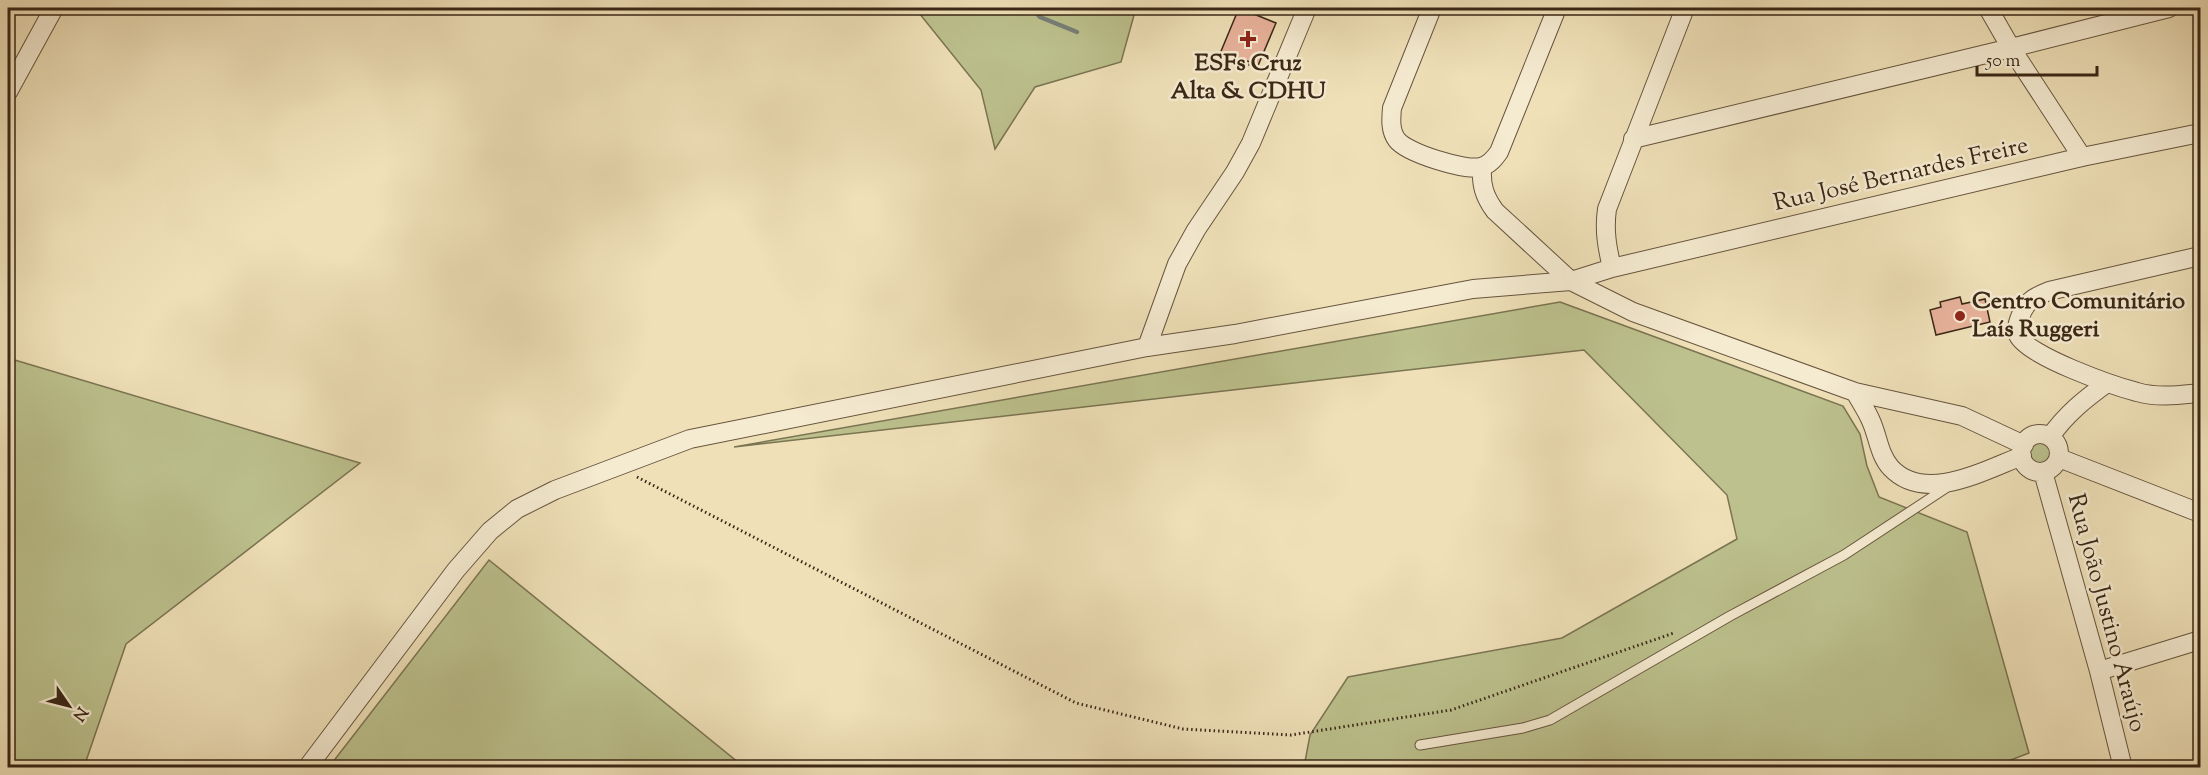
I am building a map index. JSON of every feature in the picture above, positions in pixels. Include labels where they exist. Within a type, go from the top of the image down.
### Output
[{"type":"street","points":[[8,92],[54,8]]},
{"type":"street","points":[[1147,347],[1178,264],[1196,230],[1235,172],[1259,125],[1307,8]]},
{"type":"street","points":[[1432,8],[1392,108],[1393,134],[1406,149],[1419,154],[1471,168],[1487,164]]},
{"type":"street","points":[[1557,8],[1499,152],[1487,164],[1481,180],[1485,198],[1495,211],[1571,281],[1633,312],[1855,392],[1962,416],[2023,451],[2028,467],[2034,471],[2043,472],[2054,466],[2059,458],[2059,449],[2050,437],[2037,434],[2031,437],[2023,451],[1953,483],[1927,484],[1907,480],[1890,467],[1879,446],[1871,421],[1855,392]]},
{"type":"street","points":[[1612,268],[1606,245],[1607,209],[1685,8]]},
{"type":"street","points":[[1988,8],[2011,48],[2082,157]]},
{"type":"street","points":[[1633,139],[2169,8]]},
{"type":"street","name":"Rua José Bernardes Freire","points":[[307,768],[456,570],[490,531],[517,509],[555,490],[690,439],[1147,347],[1235,334],[1473,289],[1571,281],[1612,268],[2082,157],[2200,133]]},
{"type":"street","points":[[2200,256],[2049,291],[2036,296],[2024,307],[2018,322],[2018,334],[2025,345],[2044,356],[2107,383],[2163,396],[2200,393]]},
{"type":"street","points":[[2050,437],[2062,419],[2107,383]]},
{"type":"street","points":[[2059,458],[2200,513]]},
{"type":"street","name":"Rua João Justino Araújo","points":[[2043,472],[2123,768]]},
{"type":"street","points":[[2098,671],[2200,640]]},
{"type":"lane","points":[[1420,745],[1523,728],[1550,720],[1730,616],[1844,555],[1953,483]]},
{"type":"path","points":[[617,467],[1076,703],[1183,729],[1291,735],[1451,710],[1677,632]]},
{"type":"green space","points":[[915,8],[1136,8],[1121,62],[1035,87],[995,149],[981,90]]},
{"type":"green space","points":[[1560,302],[1843,406],[1860,434],[1867,466],[1879,497],[1967,532],[2029,753],[1990,768],[1304,767],[1310,735],[1348,677],[1562,638],[1737,539],[1727,495],[1584,350],[734,447]]},
{"type":"green space","points":[[8,358],[360,463],[126,644],[84,767],[8,767]]},
{"type":"green space","points":[[2041,442],[2050,446],[2054,455],[2050,464],[2041,468],[2032,464],[2028,455],[2032,446]]},
{"type":"green space","points":[[489,560],[744,767],[329,767]]},
{"type":"building","name":"ESFs Cruz Alta & CDHU","points":[[1239,8],[1276,23],[1257,68],[1249,65],[1250,62],[1238,58],[1237,62],[1219,56]]},
{"type":"building","name":"Centro Comunitário Laís Ruggeri","points":[[1960,297],[1962,304],[1985,299],[1990,322],[1936,335],[1930,310],[1941,307],[1940,302]]},
{"type":"waterway","points":[[1032,8],[1040,17],[1077,32]]},
{"type":"place","name":"ESFs Cruz Alta & CDHU","points":[[1248,39]]},
{"type":"place","name":"Centro Comunitário Laís Ruggeri","points":[[1960,316]]}]
